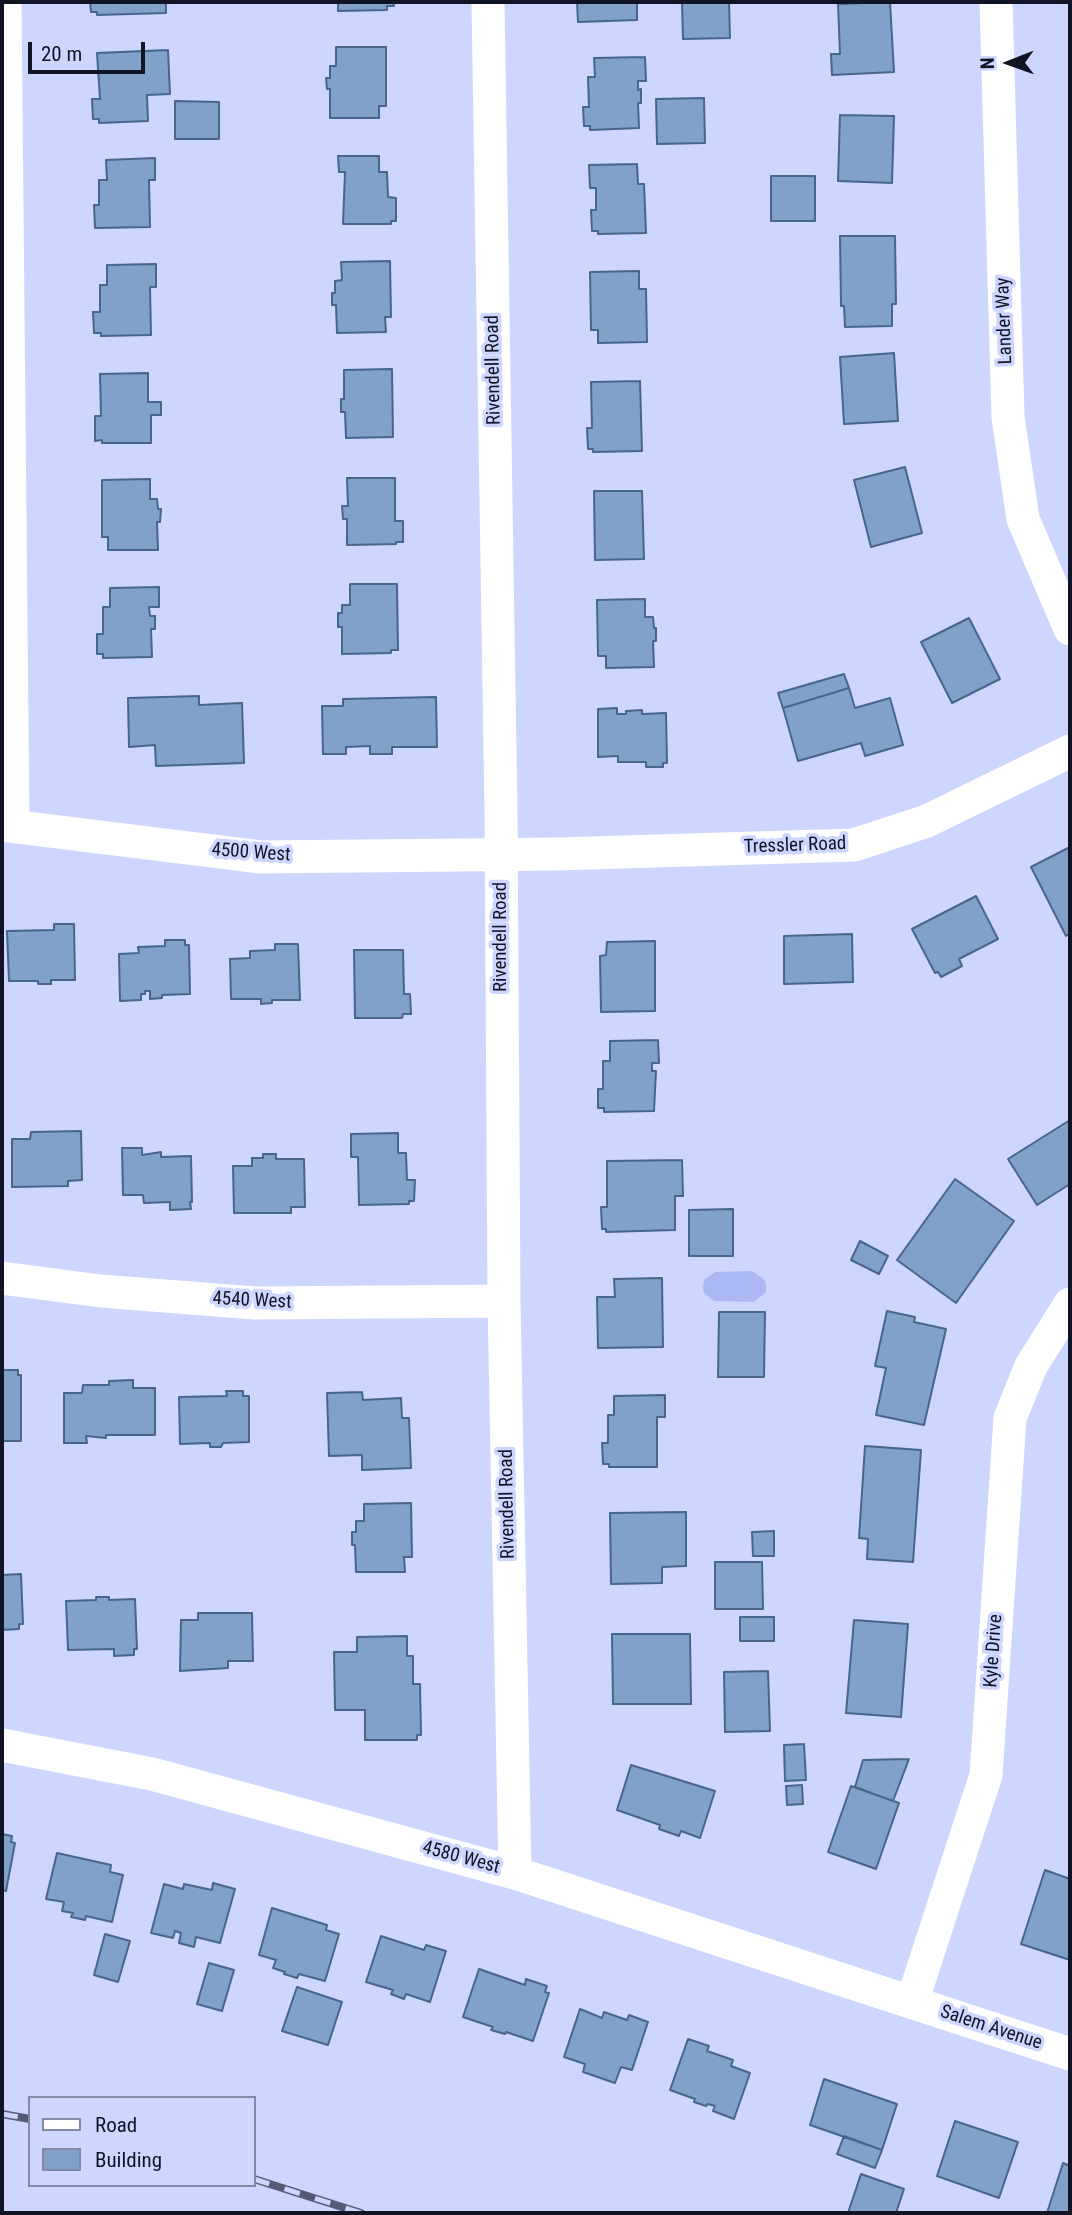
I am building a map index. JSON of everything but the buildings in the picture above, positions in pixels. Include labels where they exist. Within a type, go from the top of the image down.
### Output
[{"type":"street","points":[[5,2],[8,825]]},
{"type":"street","name":"Rivendell Road","points":[[488,2],[501,854],[504,1301],[515,1873]]},
{"type":"street","name":"Lander Way","points":[[996,2],[1008,417],[1023,519],[1070,629]]},
{"type":"street","name":"Tressler Road","points":[[501,854],[854,845],[927,821],[1070,751]]},
{"type":"street","name":"4500 West","points":[[8,825],[261,857],[501,854]]},
{"type":"street","name":"4540 West","points":[[2,1278],[102,1291],[255,1303],[504,1301]]},
{"type":"street","name":"Kyle Drive","points":[[912,2002],[986,1775],[1010,1418],[1031,1366],[1070,1304]]},
{"type":"street","name":"4580 West","points":[[2,1745],[152,1774],[515,1873],[912,2002]]},
{"type":"street","name":"Salem Avenue","points":[[912,2002],[1070,2054]]},
{"type":"water","points":[[752,1271],[765,1280],[766,1286],[766,1292],[754,1302],[714,1301],[705,1294],[704,1280],[715,1272]]},
{"type":"railway","points":[[2,2114],[28,2119]]},
{"type":"railway","points":[[256,2180],[361,2213]]}]
